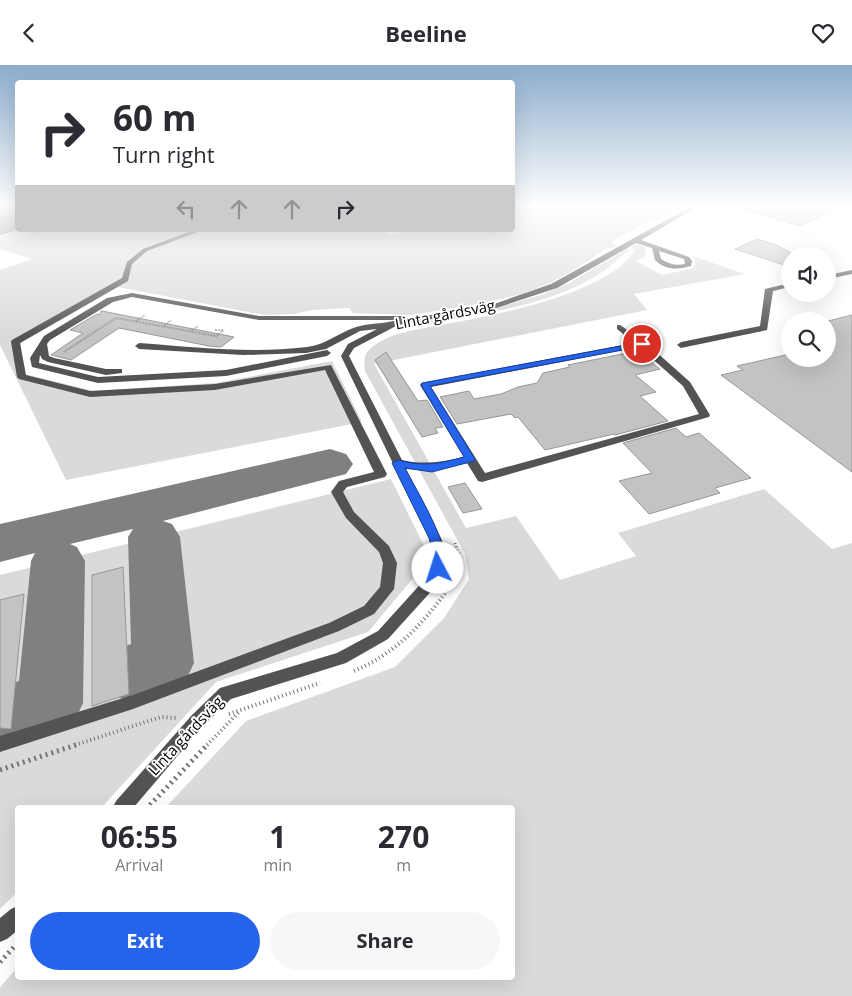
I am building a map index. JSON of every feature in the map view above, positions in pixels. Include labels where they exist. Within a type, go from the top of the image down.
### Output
[{"type":"street","points":[[0,744],[133,702],[334,627],[369,610],[387,589],[390,563],[384,549],[350,515],[337,492],[343,484],[381,474],[328,367],[215,387],[90,394],[22,377],[15,341],[125,279],[129,263],[147,249]]},
{"type":"street","name":"Linta gårdsväg","points":[[124,805],[198,720],[226,693],[341,657],[383,635],[431,581],[438,568],[440,555],[434,538],[345,356],[351,346],[388,326],[421,317],[496,306],[554,286],[618,249]]},
{"type":"street","points":[[656,249],[658,260],[662,263],[675,267],[689,265],[690,261],[687,258],[662,249]]},
{"type":"street","points":[[836,275],[852,272]]},
{"type":"street","points":[[681,345],[764,328],[769,289],[781,287]]},
{"type":"street","points":[[388,326],[358,329],[310,358],[219,373],[98,380],[35,365],[34,358],[47,338],[110,300],[132,295],[259,318],[421,317]]},
{"type":"street","points":[[620,327],[642,344],[687,384],[705,415],[482,478],[425,385],[642,344]]},
{"type":"street","points":[[43,344],[45,357],[51,360],[106,372],[204,365],[214,368],[219,373]]},
{"type":"street","points":[[138,346],[244,352],[325,350],[345,356]]},
{"type":"street","points":[[398,463],[412,467],[432,468],[470,459]]},
{"type":"street","points":[[0,932],[15,919]]},
{"type":"path","points":[[136,321],[145,315]]},
{"type":"path","points":[[110,317],[216,337],[224,330],[215,330]]},
{"type":"path","points":[[51,360],[116,318]]},
{"type":"path","points":[[163,327],[172,320]]},
{"type":"path","points":[[190,332],[198,326]]},
{"type":"path","points":[[80,335],[86,337]]},
{"type":"path","points":[[452,537],[458,551],[459,564],[452,578]]},
{"type":"path","points":[[352,671],[371,665],[409,639],[445,593],[449,585]]},
{"type":"path","points":[[0,770],[161,717],[198,720],[240,712],[324,681]]},
{"type":"path","points":[[150,805],[240,712]]},
{"type":"path","points":[[0,962],[15,947]]},
{"type":"shaded area","points":[[1,249],[604,249],[574,270],[550,283],[521,294],[490,302],[411,315],[353,313],[349,308],[264,315],[118,287],[21,343],[20,373],[94,391],[216,383],[332,361],[362,422],[66,480],[0,345],[0,270],[32,259]]},
{"type":"shaded area","points":[[626,249],[629,250],[602,272],[558,294],[534,302],[486,313],[412,327],[403,326],[502,306],[544,294],[571,282]]},
{"type":"shaded area","points":[[646,249],[645,257],[636,261],[662,275],[694,268],[695,259],[690,255],[745,274],[634,294],[647,310],[374,364],[466,528],[516,516],[560,580],[636,556],[618,533],[764,489],[832,549],[852,543],[852,996],[0,996],[0,987],[15,970],[15,980],[515,980],[515,805],[168,805],[246,721],[395,667],[444,618],[469,579],[465,554],[365,371],[364,360],[367,352],[376,344],[394,335],[516,309],[574,291],[600,279],[621,266],[635,250]]},
{"type":"shaded area","points":[[391,479],[430,558],[368,632],[216,682],[104,805],[15,805],[15,894],[0,909],[0,575]]},
{"type":"building","points":[[736,249],[781,249],[781,264]]},
{"type":"building","points":[[101,311],[234,337],[221,347],[119,328],[71,360],[51,355],[83,333],[70,330],[97,314],[100,315]]},
{"type":"building","points":[[852,315],[852,472],[721,375],[743,370],[737,366],[781,356],[781,367],[836,367],[836,319]]},
{"type":"building","points":[[637,351],[660,369],[635,375],[656,392],[640,396],[668,421],[615,435],[545,450],[518,417],[515,418],[511,414],[457,424],[440,397],[469,391],[474,399],[501,394],[518,387],[537,383],[543,373],[570,367],[568,365]]},
{"type":"building","points":[[386,352],[418,401],[427,400],[443,427],[435,428],[438,433],[422,437],[375,360]]},
{"type":"building","points":[[676,428],[686,437],[699,433],[751,478],[715,488],[720,493],[649,514],[619,481],[652,473],[623,443]]},
{"type":"building","points":[[465,483],[482,509],[463,513],[448,487]]},
{"type":"building","points":[[123,567],[129,694],[92,706],[92,575]]},
{"type":"building","points":[[24,594],[11,729],[0,728],[0,600]]},
{"type":"taxiway","points":[[0,543],[330,464]]},
{"type":"taxiway","points":[[129,673],[163,663],[154,537]]},
{"type":"taxiway","points":[[12,714],[50,703],[58,561]]},
{"type":"route","points":[[438,568],[440,555],[434,538],[398,463],[412,467],[432,468],[470,459],[425,385],[642,344]]}]
